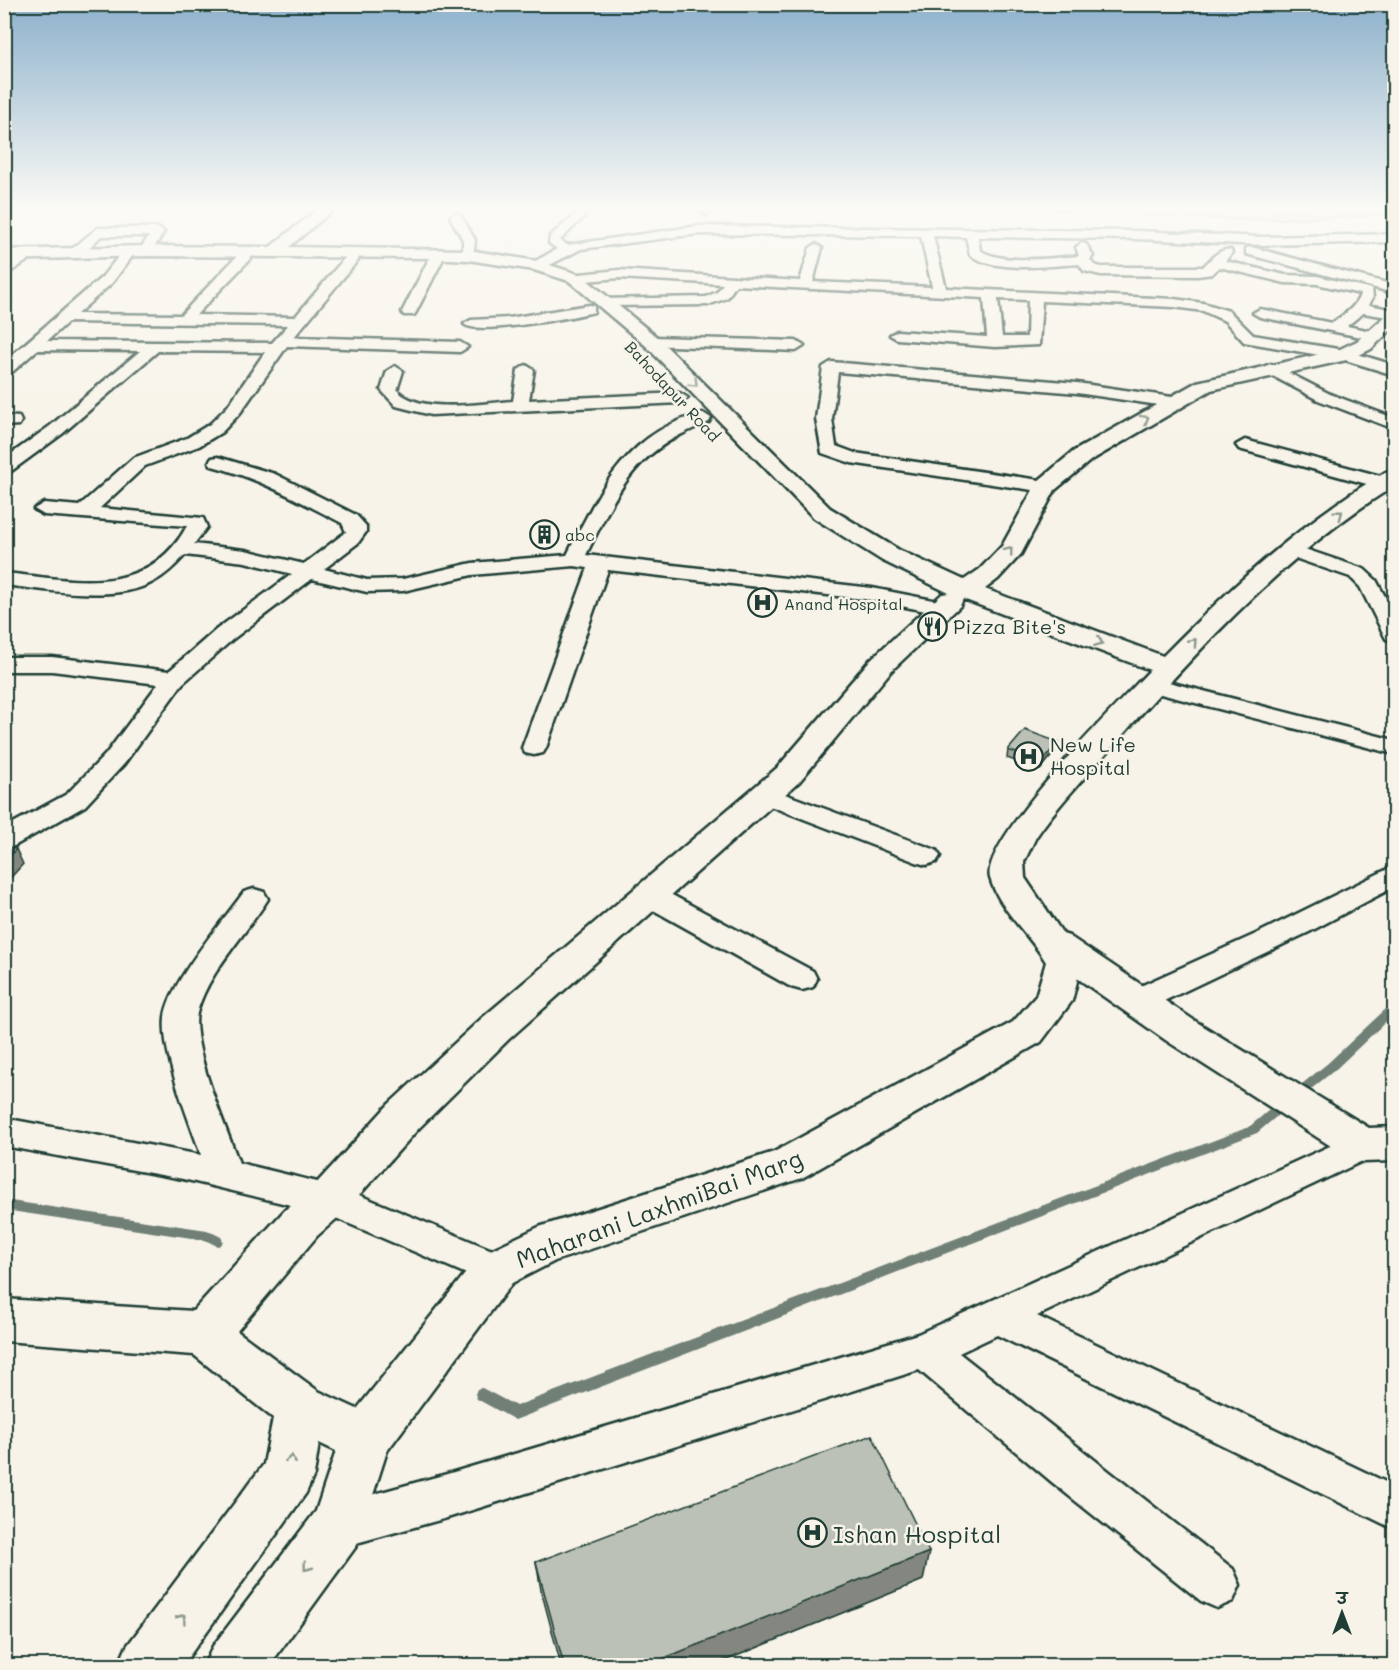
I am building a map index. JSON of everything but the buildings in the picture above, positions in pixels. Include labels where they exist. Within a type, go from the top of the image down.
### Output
[{"type":"main road","name":"Bahodapur Road","points":[[562,287],[582,301],[597,306],[680,398],[703,418],[726,447],[815,525],[870,560],[953,600],[1161,677]]},
{"type":"main road","points":[[581,287],[597,306],[652,342],[822,513],[890,555],[953,600]]},
{"type":"main road","points":[[204,1334],[301,1223],[328,1199],[404,1116],[495,1029],[766,795],[810,750],[881,665],[953,600],[989,574],[1012,549],[1046,486],[1082,456],[1172,402],[1204,386],[1271,369],[1318,362],[1344,355],[1376,336],[1395,316]]},
{"type":"main road","name":"Maharani LaxhmiBai Marg","points":[[234,1665],[338,1526],[365,1439],[496,1269],[539,1247],[646,1209],[787,1166],[1027,1032],[1053,1001],[1064,962],[1056,945],[1014,893],[1006,868],[1032,819],[1218,615],[1290,550],[1390,480]]},
{"type":"main road","points":[[1056,945],[1307,1110],[1379,1144]]},
{"type":"main road","points":[[4,1320],[204,1334],[300,1407],[365,1439]]},
{"type":"main road","points":[[147,1665],[288,1475],[300,1407]]},
{"type":"street","points":[[4,371],[99,287]]},
{"type":"street","points":[[185,319],[216,287]]},
{"type":"street","points":[[84,512],[139,462],[193,442],[216,428],[234,409],[278,345],[327,287]]},
{"type":"street","points":[[409,312],[422,287]]},
{"type":"street","points":[[471,324],[518,321],[597,306],[708,302],[722,295],[728,287]]},
{"type":"street","points":[[826,287],[939,292],[983,290],[1035,296],[1193,305],[1225,315],[1236,324],[1239,332],[1249,339],[1344,355],[1395,370]]},
{"type":"street","points":[[938,287],[939,292]]},
{"type":"street","points":[[1116,287],[1118,299]]},
{"type":"street","points":[[1336,327],[1359,308],[1368,293],[1348,287]]},
{"type":"street","points":[[983,290],[995,342]]},
{"type":"street","points":[[897,335],[995,342],[1034,342],[1035,296]]},
{"type":"street","points":[[1359,308],[1395,316]]},
{"type":"street","points":[[1260,313],[1376,336]]},
{"type":"street","points":[[64,318],[298,321]]},
{"type":"street","points":[[1192,321],[1236,324]]},
{"type":"street","points":[[652,342],[796,346]]},
{"type":"street","points":[[35,345],[460,347]]},
{"type":"street","points":[[4,468],[56,430],[154,347]]},
{"type":"street","points":[[1046,486],[851,458],[828,449],[824,420],[831,367],[1077,388],[1172,402]]},
{"type":"street","points":[[1271,369],[1324,397],[1395,424]]},
{"type":"street","points":[[520,406],[526,370]]},
{"type":"street","points":[[395,371],[389,390],[393,399],[405,405],[431,410],[680,398]]},
{"type":"street","points":[[574,560],[617,478],[635,455],[663,432],[703,418]]},
{"type":"street","points":[[1245,445],[1390,480]]},
{"type":"street","points":[[4,840],[76,800],[115,759],[174,679],[225,634],[351,539],[356,532],[356,526],[349,519],[262,473],[235,464],[218,462]]},
{"type":"street","points":[[4,579],[66,584],[130,585],[154,572],[182,548],[197,527],[196,522],[44,509]]},
{"type":"street","points":[[182,548],[245,556],[311,570],[367,586],[387,587],[472,569],[574,560],[872,594],[953,600]]},
{"type":"street","points":[[1290,550],[1357,573],[1369,584],[1395,634]]},
{"type":"street","points":[[534,748],[600,563]]},
{"type":"street","points":[[4,664],[52,664],[174,679]]},
{"type":"street","points":[[1161,677],[1395,747]]},
{"type":"street","points":[[766,795],[926,856]]},
{"type":"street","points":[[1137,1000],[1295,929],[1395,875]]},
{"type":"street","points":[[649,895],[802,979]]},
{"type":"street","points":[[225,1175],[186,1054],[180,1016],[190,993],[254,898]]},
{"type":"street","points":[[4,1132],[225,1175],[328,1199],[496,1269]]},
{"type":"street","points":[[338,1526],[447,1496],[925,1350],[1379,1144]]},
{"type":"street","points":[[997,1316],[1395,1508]]},
{"type":"street","points":[[925,1350],[1068,1468],[1217,1585]]},
{"type":"waterway","points":[[1296,1095],[1332,1066],[1394,1008]]},
{"type":"waterway","points":[[482,1394],[515,1413],[1253,1130],[1285,1103]]},
{"type":"waterway","points":[[4,1205],[207,1235],[217,1241]]},
{"type":"place","name":"abc","points":[[544,534]]},
{"type":"place","name":"Anand Hospital","points":[[763,603]]},
{"type":"place","name":"Pizza Bite's","points":[[932,626]]},
{"type":"place","name":"New Life Hospital","points":[[1029,756]]},
{"type":"place","name":"Ishan Hospital","points":[[812,1533]]}]
